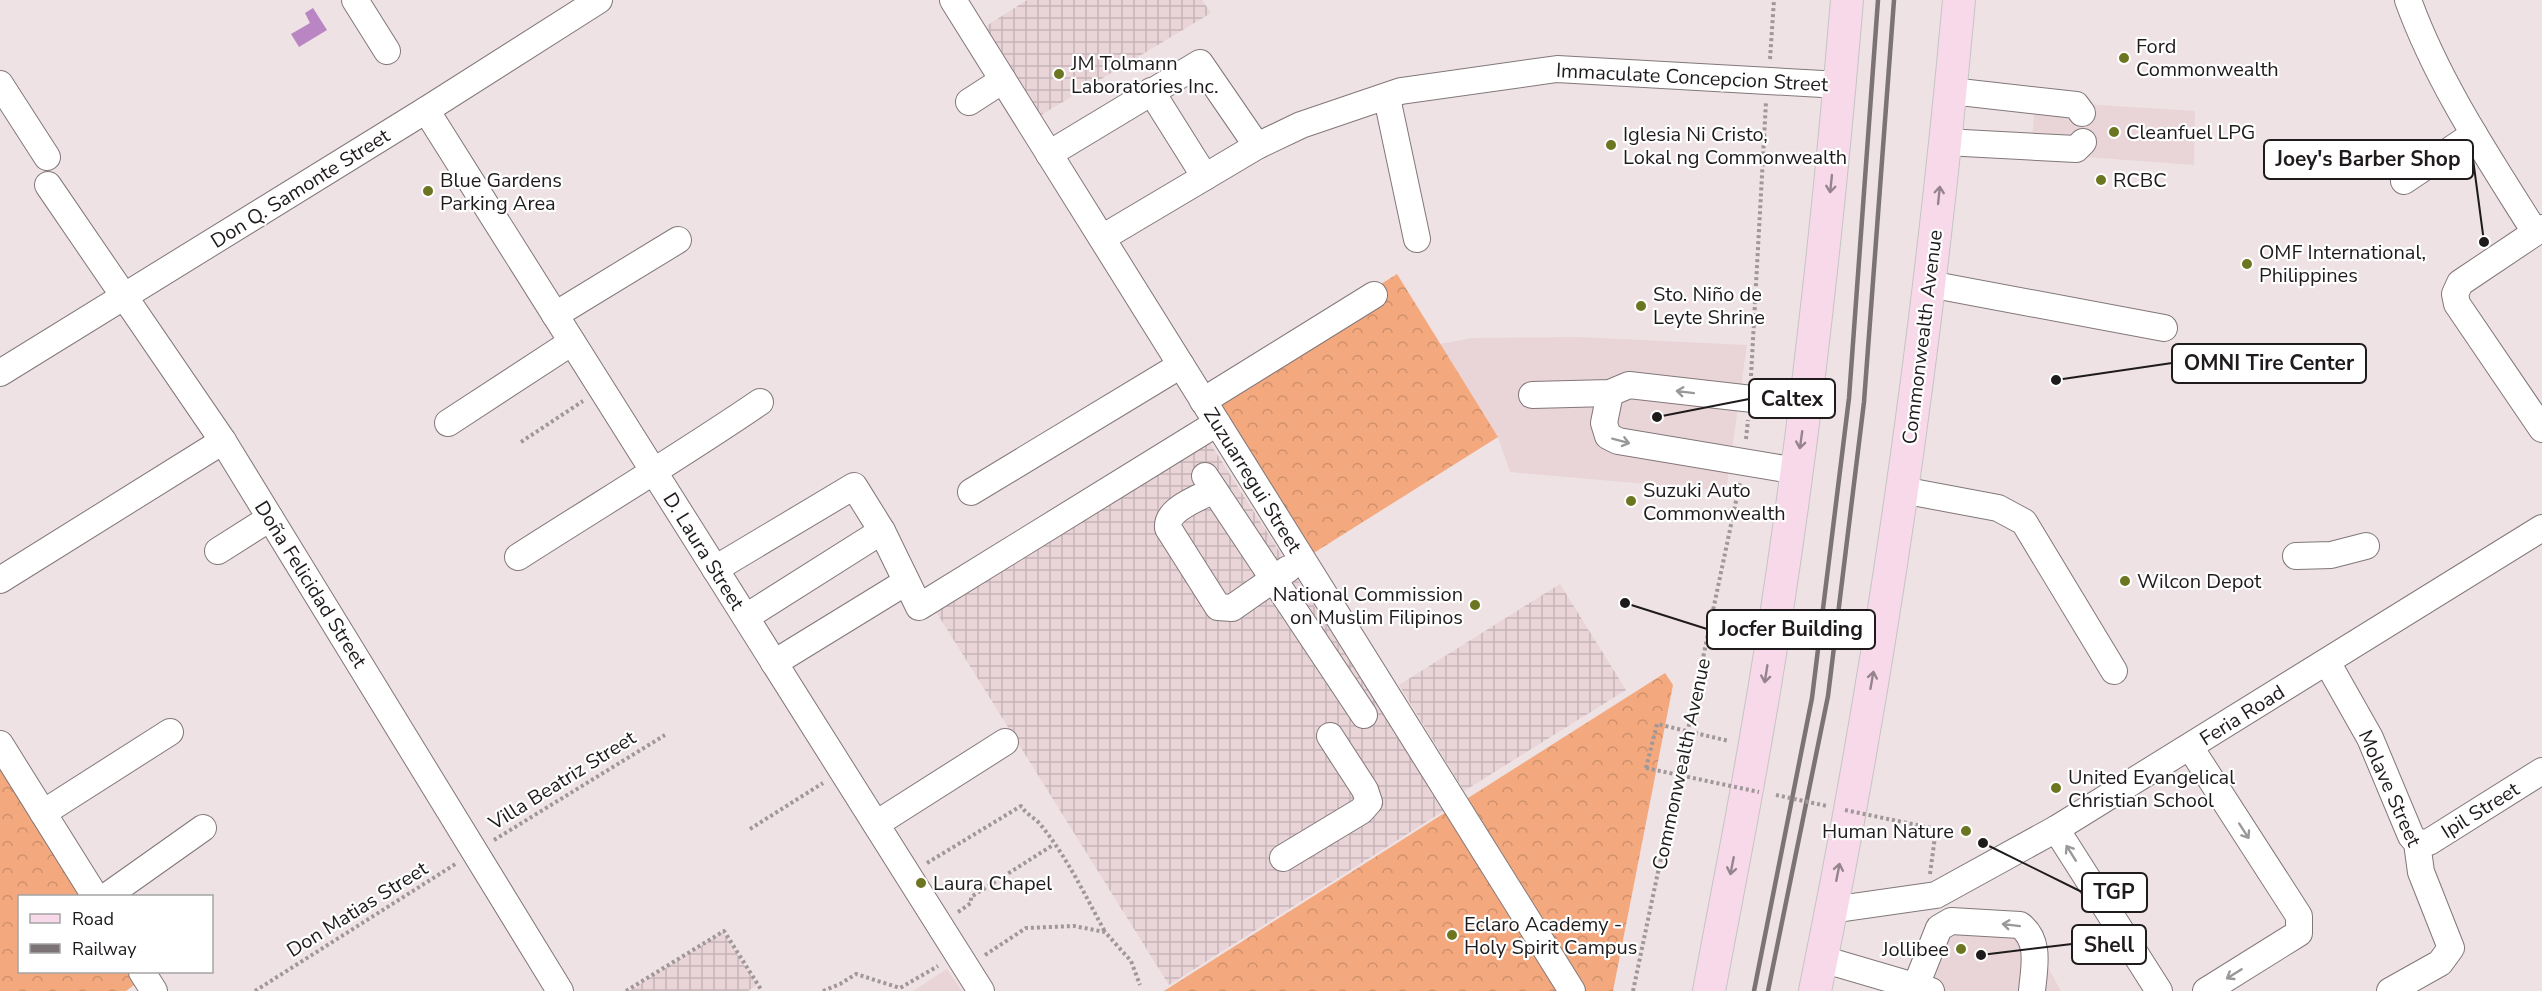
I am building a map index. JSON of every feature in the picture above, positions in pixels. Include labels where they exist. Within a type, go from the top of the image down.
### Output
[{"type":"main road","points":[[1709,991],[1755,747],[1797,471],[1840,85],[1847,0]]},
{"type":"main road","name":"Commonwealth Avenue","points":[[1815,991],[1859,759],[1902,490],[1929,284],[1959,0]]},
{"type":"street","points":[[355,0],[387,51]]},
{"type":"street","name":"Don Q. Samonte Street","points":[[0,373],[426,110],[599,0]]},
{"type":"street","name":"Zuzuarregui Street","points":[[953,0],[1572,991]]},
{"type":"street","points":[[2408,0],[2421,35],[2474,134],[2538,230],[2460,283],[2454,294],[2457,304],[2540,421]]},
{"type":"street","points":[[1049,154],[1200,63],[1257,146]]},
{"type":"street","name":"Immaculate Concepcion Street","points":[[1102,238],[1257,146],[1301,125],[1394,95],[1557,69],[1840,85]]},
{"type":"street","points":[[969,102],[1003,80]]},
{"type":"street","points":[[0,84],[47,157]]},
{"type":"street","points":[[1151,91],[1205,177]]},
{"type":"street","points":[[1951,91],[2076,105],[2082,113]]},
{"type":"street","points":[[1394,95],[1417,239]]},
{"type":"street","name":"D. Laura Street","points":[[426,110],[981,991]]},
{"type":"street","points":[[2404,181],[2474,134]]},
{"type":"street","points":[[1945,142],[2076,149],[2083,142]]},
{"type":"street","name":"Doña Felicidad Street","points":[[48,185],[223,441],[560,991]]},
{"type":"street","points":[[555,315],[678,240]]},
{"type":"street","points":[[1929,284],[2164,328]]},
{"type":"street","points":[[1203,401],[1374,295]]},
{"type":"street","points":[[448,423],[572,342]]},
{"type":"street","points":[[971,492],[1181,365]]},
{"type":"street","points":[[1532,395],[1610,393],[1629,385],[1806,405]]},
{"type":"street","points":[[1610,393],[1604,423],[1608,436],[1618,441],[1745,460],[1797,471]]},
{"type":"street","points":[[518,557],[653,470],[725,428],[760,402]]},
{"type":"street","points":[[715,569],[854,486],[882,531],[919,607],[1217,423]]},
{"type":"street","points":[[0,580],[223,441]]},
{"type":"street","points":[[1303,561],[1273,579],[1232,608],[1218,607],[1168,528],[1167,521],[1172,514],[1209,483],[1273,579],[1364,715]]},
{"type":"street","points":[[1902,490],[1998,508],[2024,522],[2114,672]]},
{"type":"street","points":[[218,551],[270,518]]},
{"type":"street","name":"Feria Road","points":[[1831,910],[1936,895],[2056,829],[2542,528]]},
{"type":"street","points":[[746,617],[882,531]]},
{"type":"street","points":[[2296,556],[2331,555],[2366,546]]},
{"type":"street","points":[[774,663],[906,582]]},
{"type":"street","name":"Molave Street","points":[[2327,662],[2370,738],[2411,836],[2417,843],[2421,872],[2451,948],[2440,963],[2390,991]]},
{"type":"street","points":[[43,813],[170,732]]},
{"type":"street","points":[[1283,858],[1361,811],[1369,802],[1365,790],[1330,736]]},
{"type":"street","points":[[876,824],[1005,742]]},
{"type":"street","points":[[0,744],[94,895]]},
{"type":"street","points":[[2190,747],[2299,916],[2301,925],[2299,933],[2206,991]]},
{"type":"street","name":"Ipil Street","points":[[2417,843],[2429,843],[2542,771]]},
{"type":"street","points":[[109,895],[203,828]]},
{"type":"street","points":[[2056,829],[2159,991]]},
{"type":"street","points":[[1822,960],[1924,989],[1938,928],[1951,921],[2020,925],[2026,929],[2035,951],[2032,991]]},
{"type":"street","points":[[143,973],[154,991]]},
{"type":"path","name":"Commonwealth Avenue","points":[[1633,991],[1745,460],[1774,0]]},
{"type":"path","points":[[521,442],[601,388]]},
{"type":"path","points":[[1755,747],[1657,724],[1646,768],[1759,792]]},
{"type":"path","name":"Villa Beatriz Street","points":[[475,851],[665,735]]},
{"type":"path","points":[[750,829],[824,783]]},
{"type":"path","points":[[1776,795],[1827,806]]},
{"type":"path","points":[[908,874],[1021,806],[1030,819],[1039,822],[1067,862],[1105,932],[1131,961],[1140,985]]},
{"type":"path","points":[[1845,810],[1936,829],[1929,873]]},
{"type":"path","points":[[939,924],[971,903],[971,897],[1053,845]]},
{"type":"path","name":"Don Matias Street","points":[[255,991],[475,851]]},
{"type":"path","points":[[823,991],[856,974],[900,988],[962,961],[1026,927],[1074,926],[1105,932]]},
{"type":"path","points":[[626,991],[724,930],[762,991]]},
{"type":"shaded area","name":"JM Tolmann Laboratories Inc.","points":[[1027,0],[1202,0],[1211,13],[1036,118],[980,30]]},
{"type":"shaded area","points":[[313,8],[327,30],[299,47],[291,34],[310,23],[305,13]]},
{"type":"shaded area","name":"Cleanfuel LPG","points":[[2035,101],[2195,111],[2194,165],[2031,153]]},
{"type":"shaded area","points":[[1577,337],[1747,345],[1726,491],[1510,472],[1498,437],[1440,344],[1472,338]]},
{"type":"shaded area","points":[[1206,437],[1445,810],[1169,985],[930,602]]},
{"type":"shaded area","points":[[1560,584],[1626,690],[1464,791],[1399,685]]},
{"type":"shaded area","points":[[1928,918],[2020,918],[2061,991],[1914,991]]},
{"type":"shaded area","points":[[723,932],[757,985],[748,991],[629,991]]},
{"type":"shaded area","points":[[947,969],[962,991],[913,991]]},
{"type":"green space","points":[[1397,274],[1498,437],[1312,554],[1212,389]]},
{"type":"green space","points":[[1665,673],[1673,685],[1613,991],[1164,991]]},
{"type":"green space","points":[[0,761],[82,895],[18,895],[18,973],[131,973],[138,982],[126,991],[0,991]]},
{"type":"railway","points":[[1754,991],[1812,698],[1849,398],[1878,0]]},
{"type":"railway","points":[[1768,991],[1828,696],[1864,402],[1894,0]]},
{"type":"place","name":"Ford Commonwealth","points":[[2124,58]]},
{"type":"place","name":"JM Tolmann Laboratories Inc.","points":[[1059,74]]},
{"type":"place","name":"Cleanfuel LPG","points":[[2114,132]]},
{"type":"place","name":"Iglesia Ni Cristo, Lokal ng Commonwealth","points":[[1611,145]]},
{"type":"place","name":"RCBC","points":[[2101,180]]},
{"type":"place","name":"Blue Gardens Parking Area","points":[[428,191]]},
{"type":"place","name":"Joey's Barber Shop","points":[[2484,242]]},
{"type":"place","name":"OMF International, Philippines","points":[[2247,264]]},
{"type":"place","name":"Sto. Niño de Leyte Shrine","points":[[1641,306]]},
{"type":"place","name":"OMNI Tire Center","points":[[2056,380]]},
{"type":"place","name":"Caltex","points":[[1657,417]]},
{"type":"place","name":"Suzuki Auto Commonwealth","points":[[1631,501]]},
{"type":"place","name":"Wilcon Depot","points":[[2125,581]]},
{"type":"place","name":"Jocfer Building","points":[[1625,603]]},
{"type":"place","name":"National Commission on Muslim Filipinos","points":[[1475,605]]},
{"type":"place","name":"United Evangelical Christian School","points":[[2056,788]]},
{"type":"place","name":"Human Nature","points":[[1966,831]]},
{"type":"place","name":"TGP","points":[[1983,843]]},
{"type":"place","name":"Laura Chapel","points":[[921,883]]},
{"type":"place","name":"Eclaro Academy - Holy Spirit Campus","points":[[1452,935]]},
{"type":"place","name":"Jollibee","points":[[1961,949]]},
{"type":"place","name":"Shell","points":[[1981,955]]}]
